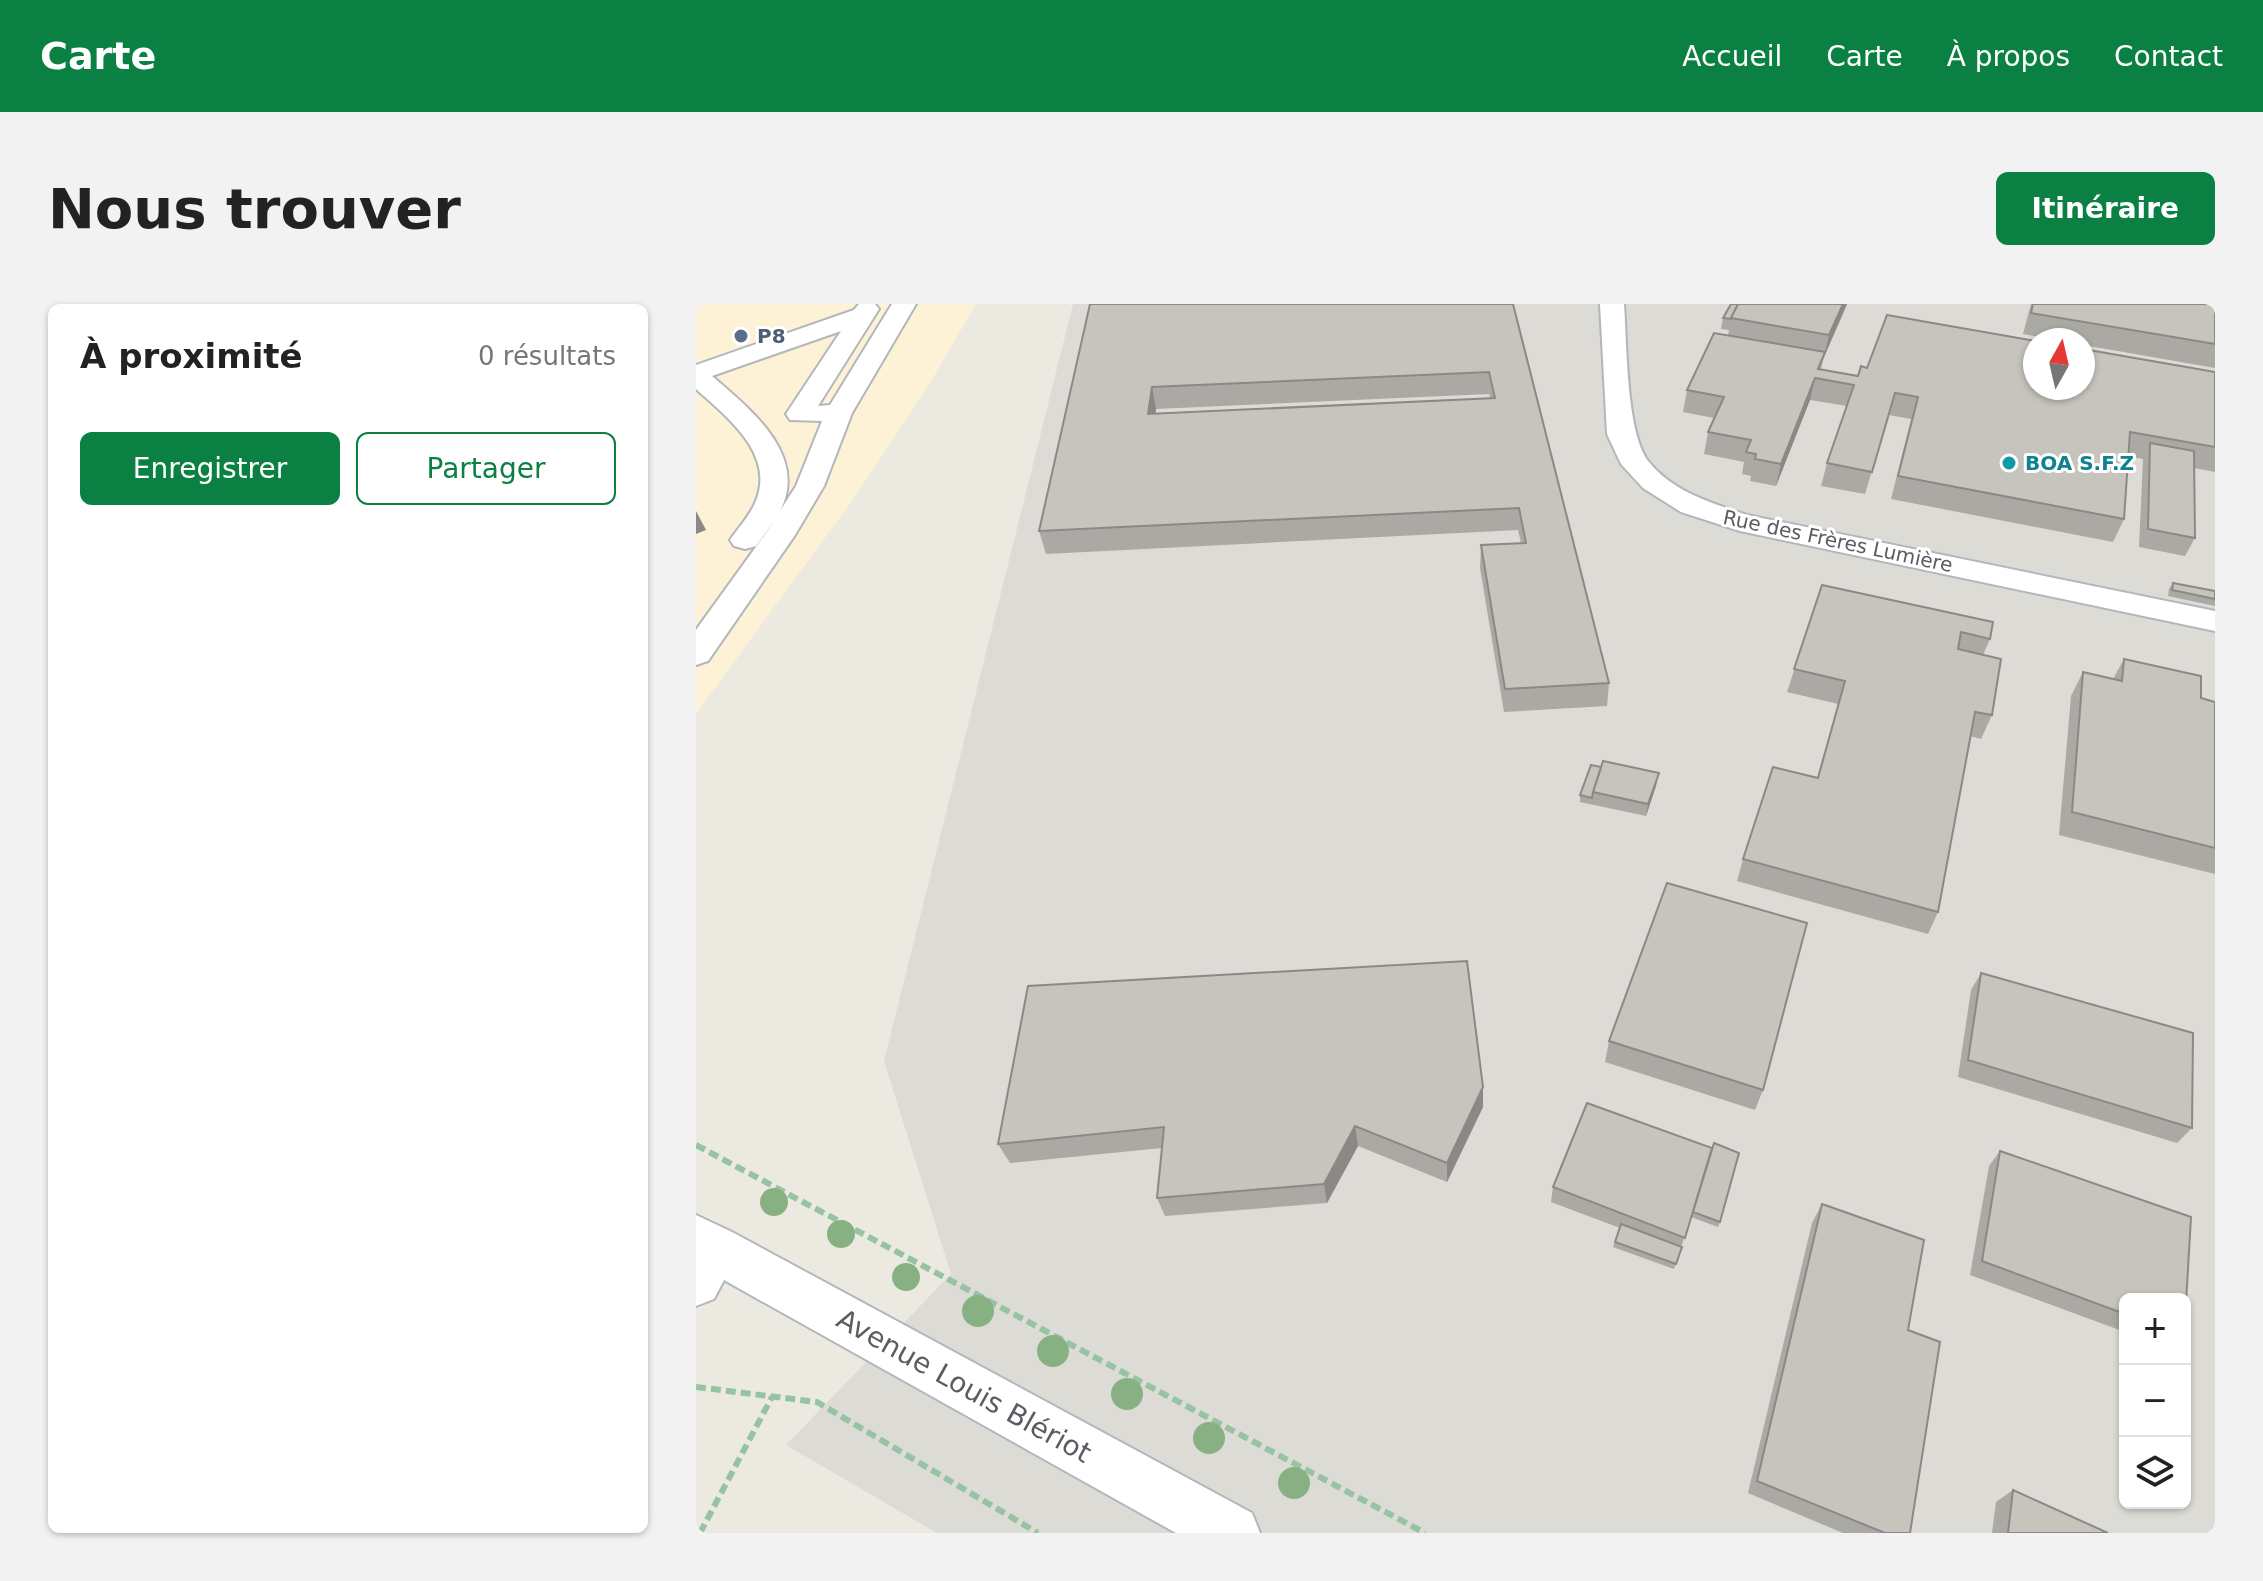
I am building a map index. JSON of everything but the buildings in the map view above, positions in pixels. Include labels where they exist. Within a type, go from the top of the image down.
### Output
[{"type":"street","points":[[696,654],[780,535],[810,486],[839,413],[904,304]]},
{"type":"street","name":"Rue des Frères Lumière","points":[[1612,304],[1621,434],[1635,464],[1653,482],[1691,506],[1740,522],[2215,621]]},
{"type":"street","points":[[696,608],[764,514],[775,481],[773,464],[757,433],[696,374],[867,309]]},
{"type":"street","points":[[757,433],[784,424],[799,414],[867,309]]},
{"type":"street","points":[[799,414],[839,413]]},
{"type":"street","name":"Avenue Louis Blériot","points":[[702,1256],[1232,1533]]},
{"type":"path","points":[[696,1145],[1425,1533]]},
{"type":"path","points":[[696,1387],[817,1402],[1038,1533]]},
{"type":"path","points":[[700,1533],[772,1397]]},
{"type":"shaded area","points":[[696,304],[976,304],[930,383],[849,505],[696,714]]},
{"type":"shaded area","points":[[1073,304],[2215,304],[2215,1533],[937,1533],[786,1445],[951,1274],[884,1061]]},
{"type":"place","name":"P8","points":[[741,336]]},
{"type":"place","name":"BOA S.F.Z","points":[[2009,463]]}]
